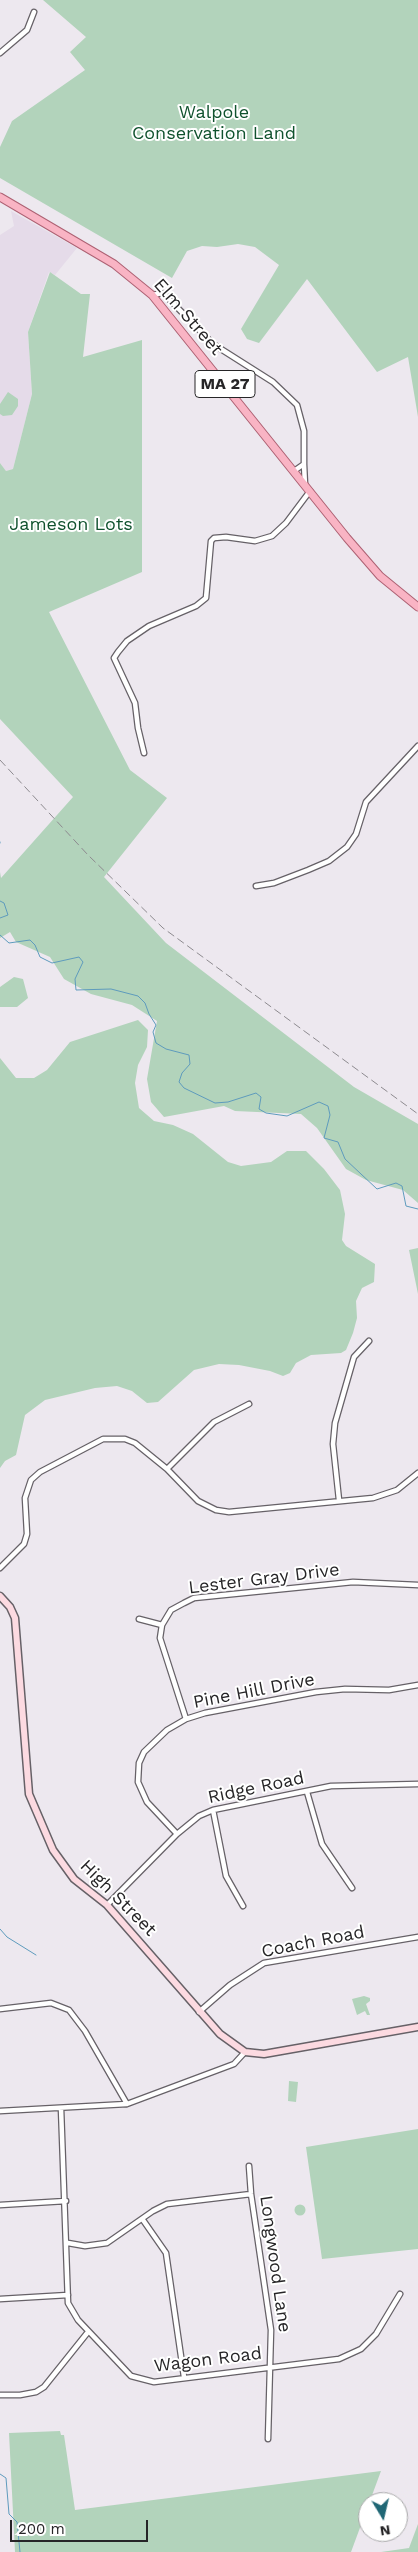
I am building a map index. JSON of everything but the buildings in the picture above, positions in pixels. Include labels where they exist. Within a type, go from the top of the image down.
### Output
[{"type":"main road","name":"Elm Street","points":[[0,198],[114,264],[152,295],[380,576],[418,607]]},
{"type":"street","points":[[1,51],[27,30],[34,12]]},
{"type":"street","points":[[144,752],[138,728],[135,703],[114,658],[127,641],[149,626],[196,606],[206,598],[211,541],[214,538],[226,537],[255,541],[272,536],[286,523],[308,488],[304,464],[302,418],[297,405],[289,395],[273,382],[213,344],[163,292],[152,295]]},
{"type":"street","points":[[294,470],[304,464]]},
{"type":"street","points":[[256,886],[274,883],[330,861],[347,847],[356,834],[366,802],[418,746]]},
{"type":"street","points":[[339,1500],[334,1444],[335,1423],[354,1357],[369,1341]]},
{"type":"street","points":[[167,1470],[214,1422],[249,1404]]},
{"type":"street","points":[[0,1568],[24,1544],[27,1534],[27,1488],[31,1480],[40,1472],[93,1442],[114,1438],[135,1443],[167,1470],[198,1501],[216,1510],[242,1511],[385,1495],[396,1490],[418,1473]]},
{"type":"street","name":"Lester Gray Drive","points":[[162,1625],[171,1610],[194,1598],[353,1582],[418,1585]]},
{"type":"street","name":"High Street","points":[[0,1596],[10,1607],[15,1618],[29,1794],[52,1850],[74,1878],[107,1905],[180,1986],[199,2012],[220,2034],[246,2052]]},
{"type":"street","points":[[138,1619],[162,1625],[160,1638],[186,1719]]},
{"type":"street","name":"Pine Hill Drive","points":[[177,1834],[140,1792],[137,1773],[144,1752],[150,1744],[167,1730],[186,1719],[205,1713],[331,1690],[378,1690],[418,1685]]},
{"type":"street","name":"Ridge Road","points":[[107,1905],[177,1834],[198,1816],[213,1810],[330,1786],[418,1784]]},
{"type":"street","points":[[307,1792],[322,1844],[352,1888]]},
{"type":"street","points":[[213,1810],[226,1876],[243,1906]]},
{"type":"street","name":"Coach Road","points":[[199,2012],[230,1985],[264,1963],[418,1937]]},
{"type":"street","points":[[0,2009],[51,2002],[69,2010],[85,2030],[126,2104]]},
{"type":"street","points":[[0,2112],[126,2104],[234,2064],[246,2052],[264,2054],[418,2027]]},
{"type":"street","name":"Wagon Road","points":[[61,2108],[68,2243],[68,2295],[73,2314],[124,2371],[138,2380],[154,2382],[339,2359],[361,2349],[376,2334],[400,2294]]},
{"type":"street","name":"Longwood Lane","points":[[249,2166],[251,2194],[271,2330],[272,2367],[268,2439]]},
{"type":"street","points":[[68,2243],[85,2246],[107,2243],[143,2220],[153,2211],[167,2204],[251,2194]]},
{"type":"street","points":[[0,2205],[66,2201]]},
{"type":"street","points":[[143,2220],[166,2253],[184,2377]]},
{"type":"street","points":[[0,2299],[68,2295]]},
{"type":"street","points":[[0,2395],[20,2395],[36,2392],[44,2387],[50,2382],[88,2332]]},
{"type":"shaded area","points":[[11,211],[77,248],[55,275],[49,272],[28,332],[32,394],[13,469],[6,471],[0,463],[0,235],[14,226]]},
{"type":"green space","name":"Walpole Conservation Land","points":[[43,0],[418,0],[418,417],[408,357],[377,372],[307,279],[259,343],[247,339],[241,329],[279,265],[255,247],[238,244],[217,247],[202,246],[187,251],[172,278],[0,178],[0,147],[12,121],[85,70],[70,52],[86,37]]},
{"type":"green space","name":"Jameson Lots","points":[[50,272],[81,294],[90,294],[83,357],[142,340],[142,572],[49,612],[130,770],[167,798],[104,877],[166,943],[354,1087],[418,1124],[418,1203],[403,1190],[366,1180],[346,1169],[317,1128],[301,1114],[235,1111],[224,1106],[164,1117],[151,1102],[147,1079],[157,1021],[132,1005],[91,994],[64,979],[50,957],[16,942],[10,932],[0,938],[0,872],[1,878],[73,797],[0,719],[0,463],[6,471],[13,469],[32,394],[28,332]]},
{"type":"green space","points":[[8,392],[18,399],[18,406],[12,415],[3,416],[0,414],[0,404]]},
{"type":"green space","points":[[14,977],[23,979],[28,998],[17,1007],[0,1007],[0,987]]},
{"type":"green space","points":[[138,1020],[148,1030],[147,1047],[138,1065],[135,1083],[139,1108],[154,1121],[173,1125],[193,1134],[228,1162],[241,1166],[271,1162],[287,1151],[306,1151],[324,1169],[340,1190],[345,1214],[342,1240],[346,1246],[375,1264],[374,1282],[362,1288],[356,1301],[357,1318],[353,1333],[346,1350],[341,1353],[311,1355],[296,1363],[290,1373],[283,1376],[270,1371],[239,1365],[219,1364],[194,1370],[158,1402],[147,1403],[132,1391],[117,1386],[95,1388],[45,1400],[25,1415],[16,1455],[5,1461],[0,1468],[0,1058],[16,1078],[34,1078],[47,1070],[70,1042]]},
{"type":"green space","points":[[418,1248],[418,1294],[409,1250]]},
{"type":"green space","points":[[364,1996],[370,1998],[370,2001],[366,2004],[370,2015],[367,2015],[365,2011],[357,2015],[352,1999]]},
{"type":"green space","points":[[289,2081],[298,2082],[296,2102],[288,2101]]},
{"type":"green space","points":[[418,2129],[418,2249],[322,2259],[306,2147]]},
{"type":"green space","points":[[300,2204],[306,2210],[300,2216],[294,2210]]},
{"type":"green space","points":[[60,2431],[61,2435],[64,2435],[75,2510],[381,2471],[373,2492],[358,2492],[358,2533],[351,2552],[15,2552],[9,2433]]},
{"type":"green space","points":[[418,2524],[418,2552],[381,2552],[409,2548]]},
{"type":"waterway","points":[[0,901],[4,903],[8,915],[0,918]]},
{"type":"waterway","points":[[0,935],[9,943],[30,940],[35,945],[40,957],[52,963],[79,957],[83,962],[75,979],[76,990],[111,989],[138,996],[145,1003],[156,1025],[153,1032],[156,1043],[166,1049],[189,1055],[190,1064],[182,1073],[179,1082],[184,1088],[215,1103],[228,1102],[256,1093],[261,1097],[259,1109],[266,1113],[287,1116],[319,1102],[328,1106],[330,1115],[324,1138],[338,1142],[345,1159],[377,1189],[396,1183],[402,1186],[406,1206],[418,1209]]},
{"type":"waterway","points":[[0,1929],[7,1937],[36,1955]]},
{"type":"waterway","points":[[0,2474],[6,2478],[9,2514],[17,2522],[20,2552]]},
{"type":"railway","points":[[0,760],[88,855],[163,928],[418,1114]]}]
